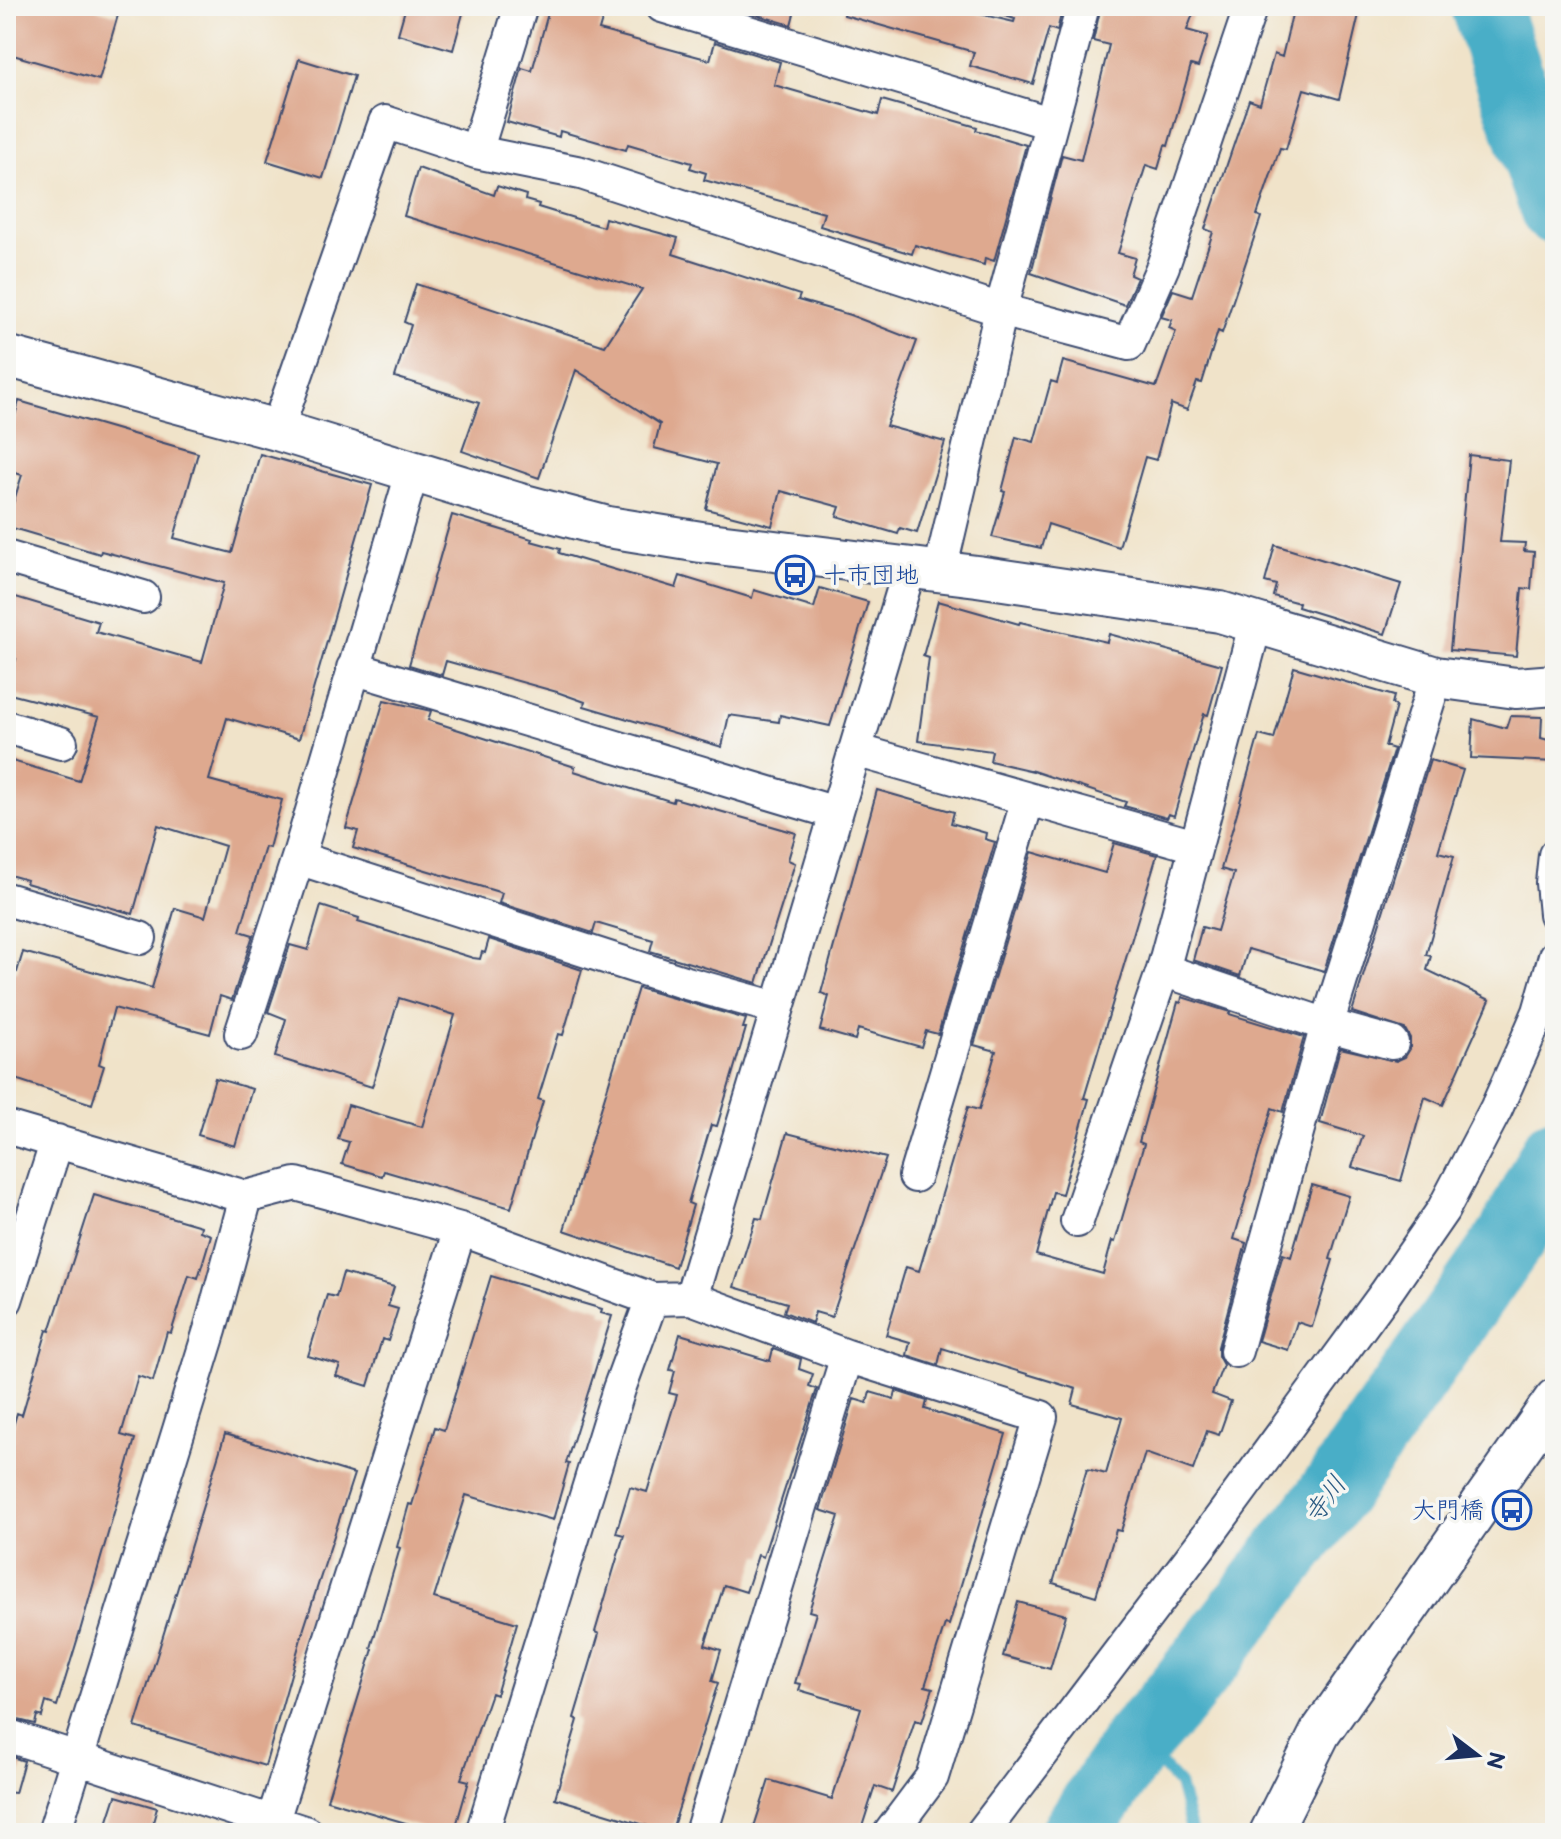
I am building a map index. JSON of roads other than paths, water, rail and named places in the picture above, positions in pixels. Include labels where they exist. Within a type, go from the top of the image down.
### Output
[{"type":"street","points":[[476,152],[521,6]]},
{"type":"street","points":[[662,6],[1050,123]]},
{"type":"street","points":[[691,1298],[855,750],[925,569],[1001,310],[1083,6]]},
{"type":"street","points":[[277,430],[385,122],[476,152],[581,173],[1001,310],[1129,344],[1163,266],[1251,6]]},
{"type":"street","points":[[6,356],[277,430],[517,503],[608,527],[1205,610],[1256,622],[1436,677],[1516,688],[1555,685]]},
{"type":"street","points":[[241,1034],[298,858],[413,470]]},
{"type":"street","points":[[6,557],[143,597]]},
{"type":"street","points":[[1077,1221],[1163,970],[1256,622]]},
{"type":"street","points":[[353,668],[836,813]]},
{"type":"street","points":[[1236,1351],[1327,1025],[1436,677]]},
{"type":"street","points":[[6,727],[61,743]]},
{"type":"street","points":[[855,750],[1195,846]]},
{"type":"street","points":[[915,1176],[1028,799]]},
{"type":"street","points":[[1555,855],[1552,883],[1555,914]]},
{"type":"street","points":[[298,858],[683,982],[777,1008]]},
{"type":"street","points":[[6,899],[140,938]]},
{"type":"street","points":[[982,1833],[1209,1534],[1443,1210],[1496,1109],[1522,1051],[1539,1012],[1555,956]]},
{"type":"street","points":[[1163,970],[1327,1025],[1392,1043]]},
{"type":"street","points":[[6,1127],[246,1197],[296,1184],[460,1229],[652,1299],[691,1298],[847,1356],[1041,1417],[932,1777],[890,1833]]},
{"type":"street","points":[[6,1300],[57,1141]]},
{"type":"street","points":[[54,1833],[206,1344],[246,1197]]},
{"type":"street","points":[[271,1828],[460,1229]]},
{"type":"street","points":[[482,1833],[619,1389],[652,1299]]},
{"type":"street","points":[[701,1833],[847,1356]]},
{"type":"street","points":[[1270,1833],[1320,1733],[1555,1399]]},
{"type":"street","points":[[6,1735],[271,1828],[307,1833]]},
{"type":"waterway","name":"寺川","points":[[1485,6],[1555,210]]},
{"type":"waterway","name":"寺川","points":[[1076,1833],[1138,1740],[1175,1699],[1324,1506],[1512,1237],[1555,1153]]},
{"type":"waterway","points":[[1138,1740],[1179,1784],[1192,1833]]},
{"type":"place","name":"十市団地","points":[[795,575]]},
{"type":"place","name":"大門橋","points":[[1512,1510]]}]
